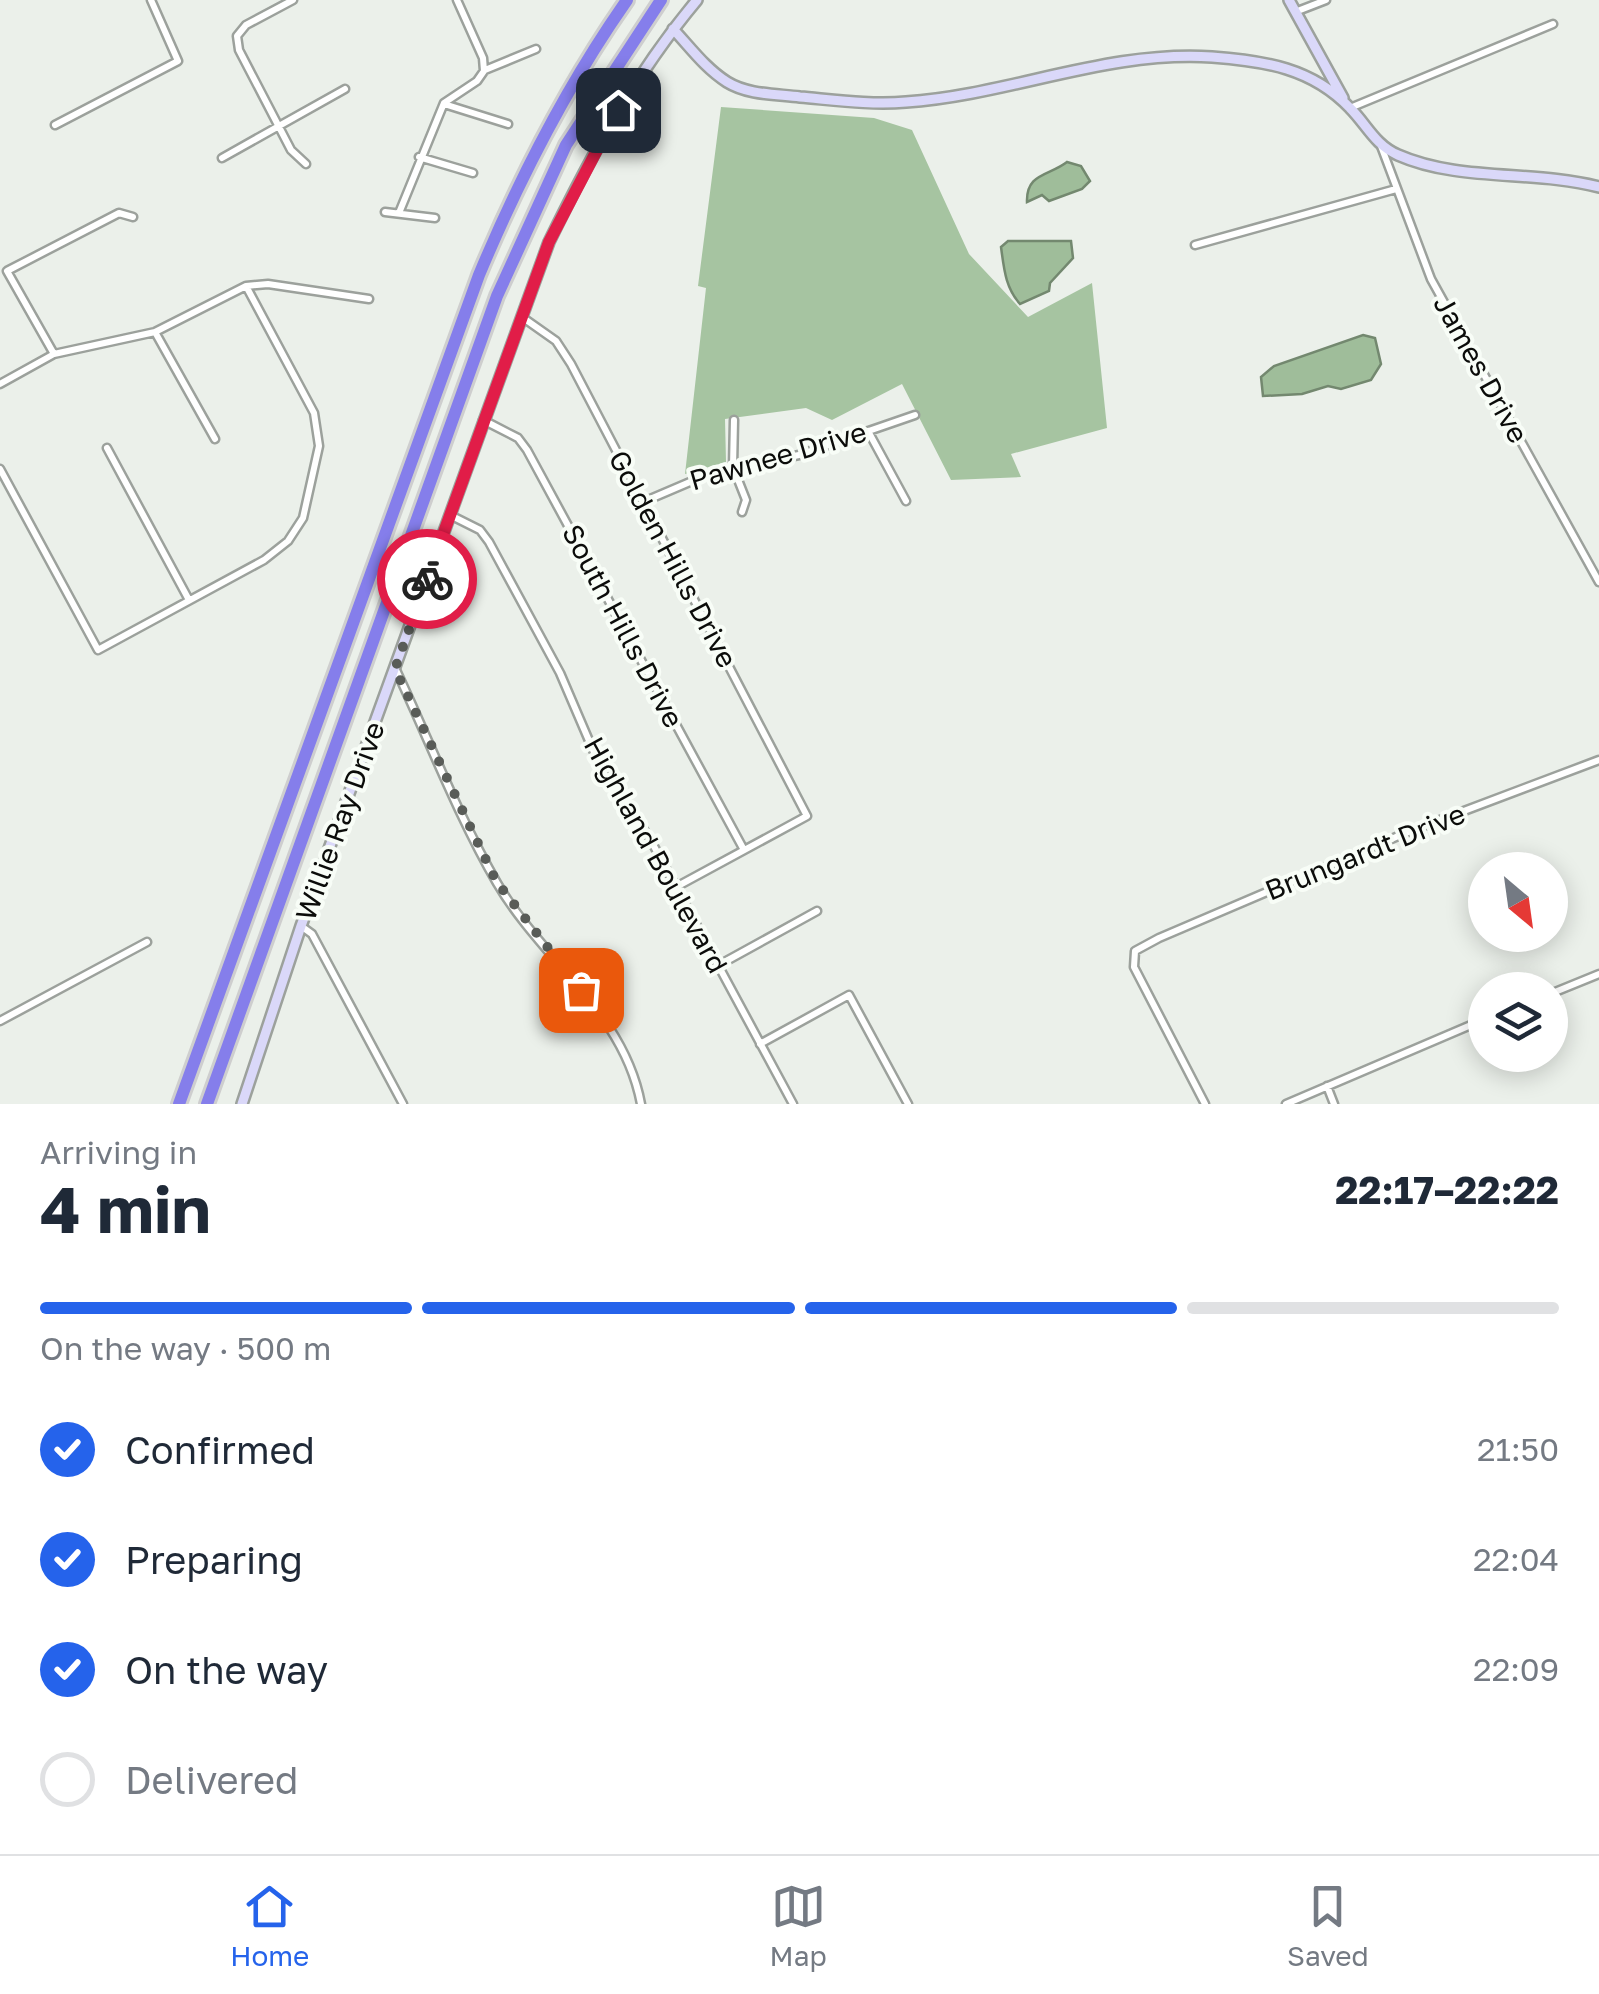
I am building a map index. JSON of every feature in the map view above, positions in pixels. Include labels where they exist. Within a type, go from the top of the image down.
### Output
[{"type":"highway","points":[[179,1104],[479,275],[519,179],[554,112],[627,0]]},
{"type":"highway","points":[[207,1104],[505,278],[566,145],[660,0]]},
{"type":"street","points":[[56,125],[178,61],[151,0]]},
{"type":"street","points":[[292,0],[246,25],[237,36],[239,50],[292,150],[306,164]]},
{"type":"street","points":[[457,0],[483,58],[484,70]]},
{"type":"street","name":"Willie Ray Drive","points":[[242,1104],[302,926],[549,242],[590,158],[632,87],[697,0]]},
{"type":"street","points":[[1289,0],[1350,108],[1381,146],[1402,157],[1452,169],[1562,177],[1599,187]]},
{"type":"street","points":[[1295,12],[1326,0]]},
{"type":"street","points":[[1350,108],[1554,24]]},
{"type":"street","points":[[673,29],[705,64],[744,90],[860,102],[906,102],[1149,58],[1208,57],[1293,68],[1324,86],[1350,108]]},
{"type":"street","points":[[399,213],[419,156],[444,104],[477,81],[484,70],[536,49]]},
{"type":"street","points":[[222,158],[345,89]]},
{"type":"street","points":[[444,104],[508,124]]},
{"type":"street","name":"James Drive","points":[[1381,146],[1431,279],[1599,582]]},
{"type":"street","points":[[419,156],[473,174]]},
{"type":"street","points":[[1196,245],[1396,189]]},
{"type":"street","points":[[385,212],[436,218]]},
{"type":"street","points":[[54,354],[7,271],[119,213],[133,217]]},
{"type":"street","points":[[0,384],[54,354],[155,332],[246,286],[268,284],[369,299]]},
{"type":"street","points":[[0,469],[98,650],[264,560],[288,541],[303,518],[320,446],[314,413],[246,286]]},
{"type":"street","name":"Golden Hills Drive","points":[[522,318],[556,341],[807,816],[744,850]]},
{"type":"street","points":[[155,332],[215,439]]},
{"type":"street","name":"Pawnee Drive","points":[[643,502],[711,473],[799,455],[915,414]]},
{"type":"street","name":"South Hills Drive","points":[[484,420],[518,438],[527,450],[744,850]]},
{"type":"street","points":[[734,420],[733,468],[746,500],[742,512]]},
{"type":"street","points":[[868,430],[906,502]]},
{"type":"street","points":[[107,448],[189,600]]},
{"type":"street","name":"Highland Boulevard","points":[[449,514],[480,530],[490,542],[560,672],[602,771],[649,837],[793,1104]]},
{"type":"street","points":[[395,669],[496,881],[613,1029],[629,1060],[640,1104]]},
{"type":"street","name":"Brungardt Drive","points":[[1205,1104],[1134,967],[1135,952],[1158,938],[1403,834],[1599,760]]},
{"type":"street","points":[[676,887],[744,850]]},
{"type":"street","points":[[719,965],[818,911]]},
{"type":"street","points":[[302,926],[312,934],[403,1104]]},
{"type":"street","points":[[0,1021],[148,942]]},
{"type":"street","points":[[1568,987],[1599,974]]},
{"type":"street","points":[[760,1044],[849,995],[908,1104]]},
{"type":"street","points":[[1286,1104],[1468,1026]]},
{"type":"street","points":[[1327,1086],[1334,1104]]},
{"type":"shaded area","points":[[721,107],[874,118],[912,130],[969,254],[1028,317],[1092,283],[1107,428],[1011,454],[1021,477],[951,480],[902,384],[832,420],[806,408],[725,419],[726,462],[685,474],[706,288],[698,286]]},
{"type":"shaded area","points":[[1067,162],[1081,166],[1090,181],[1082,189],[1049,201],[1042,195],[1027,202],[1034,180]]},
{"type":"shaded area","points":[[1008,241],[1071,241],[1073,258],[1050,283],[1049,291],[1020,304],[1004,270],[1001,247]]},
{"type":"shaded area","points":[[1363,335],[1375,338],[1381,364],[1371,380],[1341,389],[1328,386],[1302,394],[1263,396],[1261,377],[1274,366]]},
{"type":"way so far","points":[[427,579],[395,669],[496,881],[581,990]]},
{"type":"route","points":[[427,579],[549,242],[618,110]]}]
